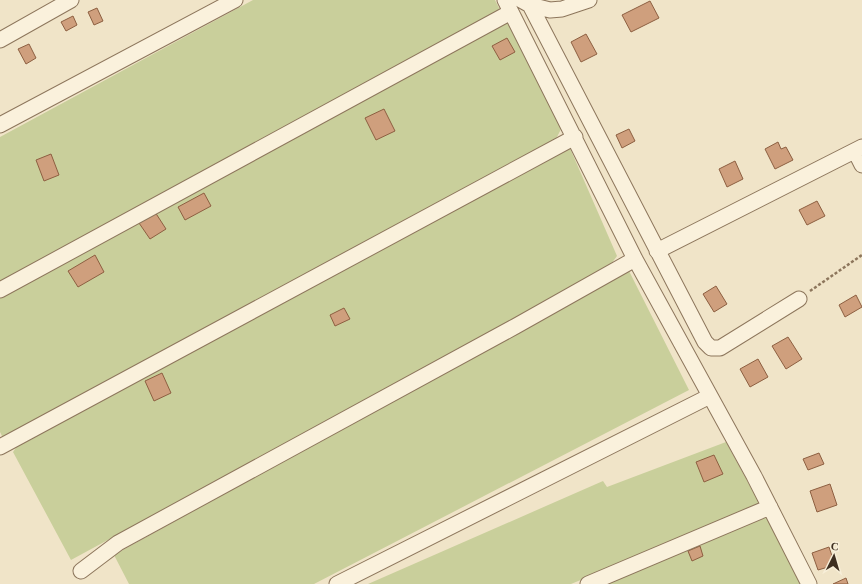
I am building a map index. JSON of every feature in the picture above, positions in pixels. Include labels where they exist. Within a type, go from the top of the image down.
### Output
[{"type":"street","points":[[0,40],[72,0]]},
{"type":"street","points":[[0,125],[235,0]]},
{"type":"street","points":[[526,3],[550,10],[562,9],[589,0]]},
{"type":"street","points":[[526,3],[705,342],[711,348],[720,348],[799,299]]},
{"type":"street","points":[[0,290],[508,6],[635,259],[770,507],[809,584]]},
{"type":"street","points":[[0,447],[575,137]]},
{"type":"street","points":[[656,251],[858,149],[862,165]]},
{"type":"street","points":[[81,571],[118,543],[516,326],[635,259]]},
{"type":"street","points":[[337,584],[710,396]]},
{"type":"street","points":[[588,584],[770,507]]},
{"type":"path","points":[[799,299],[862,255]]},
{"type":"green space","points":[[253,0],[495,0],[501,12],[0,281],[0,137]]},
{"type":"green space","points":[[508,22],[561,129],[555,141],[3,438],[0,432],[0,298],[139,223],[155,212]]},
{"type":"green space","points":[[569,146],[617,256],[608,268],[71,560],[13,452],[20,442]]},
{"type":"green space","points":[[628,269],[689,390],[314,584],[129,584],[114,555]]},
{"type":"green space","points":[[726,442],[761,506],[571,584],[368,584],[603,481],[607,487]]},
{"type":"green space","points":[[767,514],[800,584],[601,584]]},
{"type":"building","points":[[650,1],[659,18],[631,32],[622,15]]},
{"type":"building","points":[[97,8],[103,21],[94,25],[88,12]]},
{"type":"building","points":[[73,16],[77,25],[66,31],[61,22]]},
{"type":"building","points":[[586,34],[597,54],[581,62],[571,42]]},
{"type":"building","points":[[507,38],[515,52],[500,60],[492,46]]},
{"type":"building","points":[[29,44],[36,58],[26,64],[18,49]]},
{"type":"building","points":[[384,109],[395,131],[376,140],[365,118]]},
{"type":"building","points":[[629,129],[635,141],[622,148],[616,135]]},
{"type":"building","points":[[778,142],[781,149],[786,147],[793,160],[775,169],[765,149]]},
{"type":"building","points":[[51,154],[59,175],[44,181],[36,160]]},
{"type":"building","points":[[735,161],[743,179],[727,187],[719,169]]},
{"type":"building","points":[[204,193],[211,206],[185,220],[178,207]]},
{"type":"building","points":[[817,201],[825,216],[807,225],[799,210]]},
{"type":"building","points":[[155,212],[166,229],[150,239],[139,223]]},
{"type":"building","points":[[95,255],[104,272],[78,287],[68,271]]},
{"type":"building","points":[[716,286],[727,304],[714,312],[703,294]]},
{"type":"building","points":[[856,295],[862,307],[845,317],[839,305]]},
{"type":"building","points":[[344,308],[350,319],[335,326],[330,315]]},
{"type":"building","points":[[788,337],[802,359],[786,369],[772,346]]},
{"type":"building","points":[[758,359],[768,377],[750,387],[740,369]]},
{"type":"building","points":[[162,373],[171,393],[154,401],[145,381]]},
{"type":"building","points":[[819,453],[824,464],[808,470],[803,459]]},
{"type":"building","points":[[714,455],[723,474],[704,482],[696,462]]},
{"type":"building","points":[[830,484],[837,505],[817,512],[810,491]]},
{"type":"building","points":[[700,546],[703,556],[692,561],[688,551]]},
{"type":"building","points":[[829,547],[835,565],[818,570],[812,553]]},
{"type":"building","points":[[846,578],[848,584],[833,584]]}]
